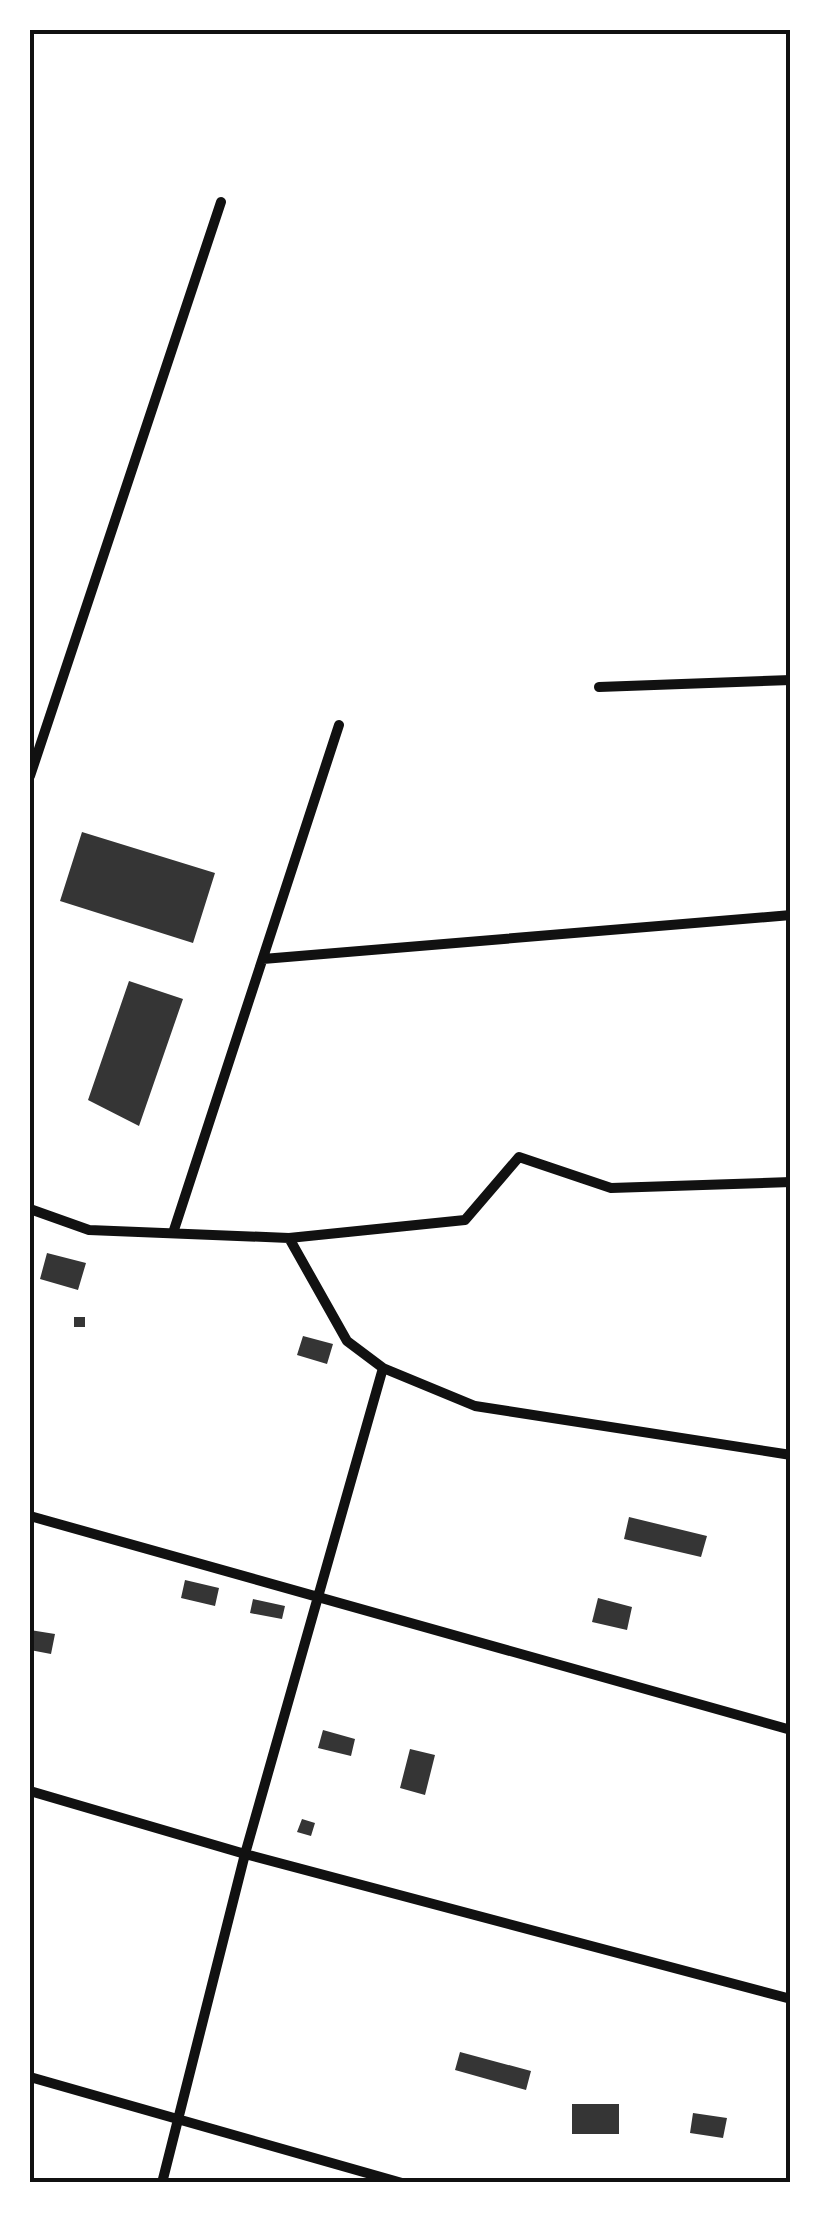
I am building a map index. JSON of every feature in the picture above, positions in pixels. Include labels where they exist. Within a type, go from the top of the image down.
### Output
[{"type":"street","points":[[30,776],[221,202]]},
{"type":"street","points":[[598,688],[791,680]]},
{"type":"street","points":[[173,1234],[339,725]]},
{"type":"street","points":[[263,959],[791,915]]},
{"type":"street","points":[[30,1209],[89,1230],[289,1238],[465,1220],[519,1157],[611,1188],[791,1182]]},
{"type":"street","points":[[289,1238],[347,1341],[383,1368],[475,1406],[791,1454]]},
{"type":"street","points":[[162,2183],[245,1854],[383,1368]]},
{"type":"street","points":[[30,1516],[317,1600],[791,1730]]},
{"type":"street","points":[[30,1791],[245,1854],[791,1999]]},
{"type":"street","points":[[30,2077],[402,2183]]},
{"type":"building","points":[[82,832],[215,873],[193,943],[60,901]]},
{"type":"building","points":[[129,981],[183,999],[139,1126],[88,1100]]},
{"type":"building","points":[[47,1253],[86,1263],[78,1290],[40,1279]]},
{"type":"building","points":[[74,1317],[85,1317],[85,1327],[74,1327]]},
{"type":"building","points":[[303,1336],[333,1344],[327,1364],[297,1355]]},
{"type":"building","points":[[629,1517],[707,1536],[701,1557],[624,1539]]},
{"type":"building","points":[[185,1580],[219,1588],[215,1606],[181,1598]]},
{"type":"building","points":[[598,1598],[632,1607],[627,1630],[592,1622]]},
{"type":"building","points":[[253,1599],[285,1606],[282,1619],[250,1613]]},
{"type":"building","points":[[30,1630],[55,1634],[51,1654],[30,1650]]},
{"type":"building","points":[[323,1730],[355,1739],[351,1756],[318,1748]]},
{"type":"building","points":[[410,1749],[435,1755],[425,1795],[400,1788]]},
{"type":"building","points":[[302,1819],[315,1823],[311,1836],[297,1832]]},
{"type":"building","points":[[460,2052],[531,2071],[526,2090],[455,2070]]},
{"type":"building","points":[[572,2104],[619,2104],[619,2134],[572,2134]]},
{"type":"building","points":[[693,2113],[727,2118],[723,2138],[690,2133]]}]
